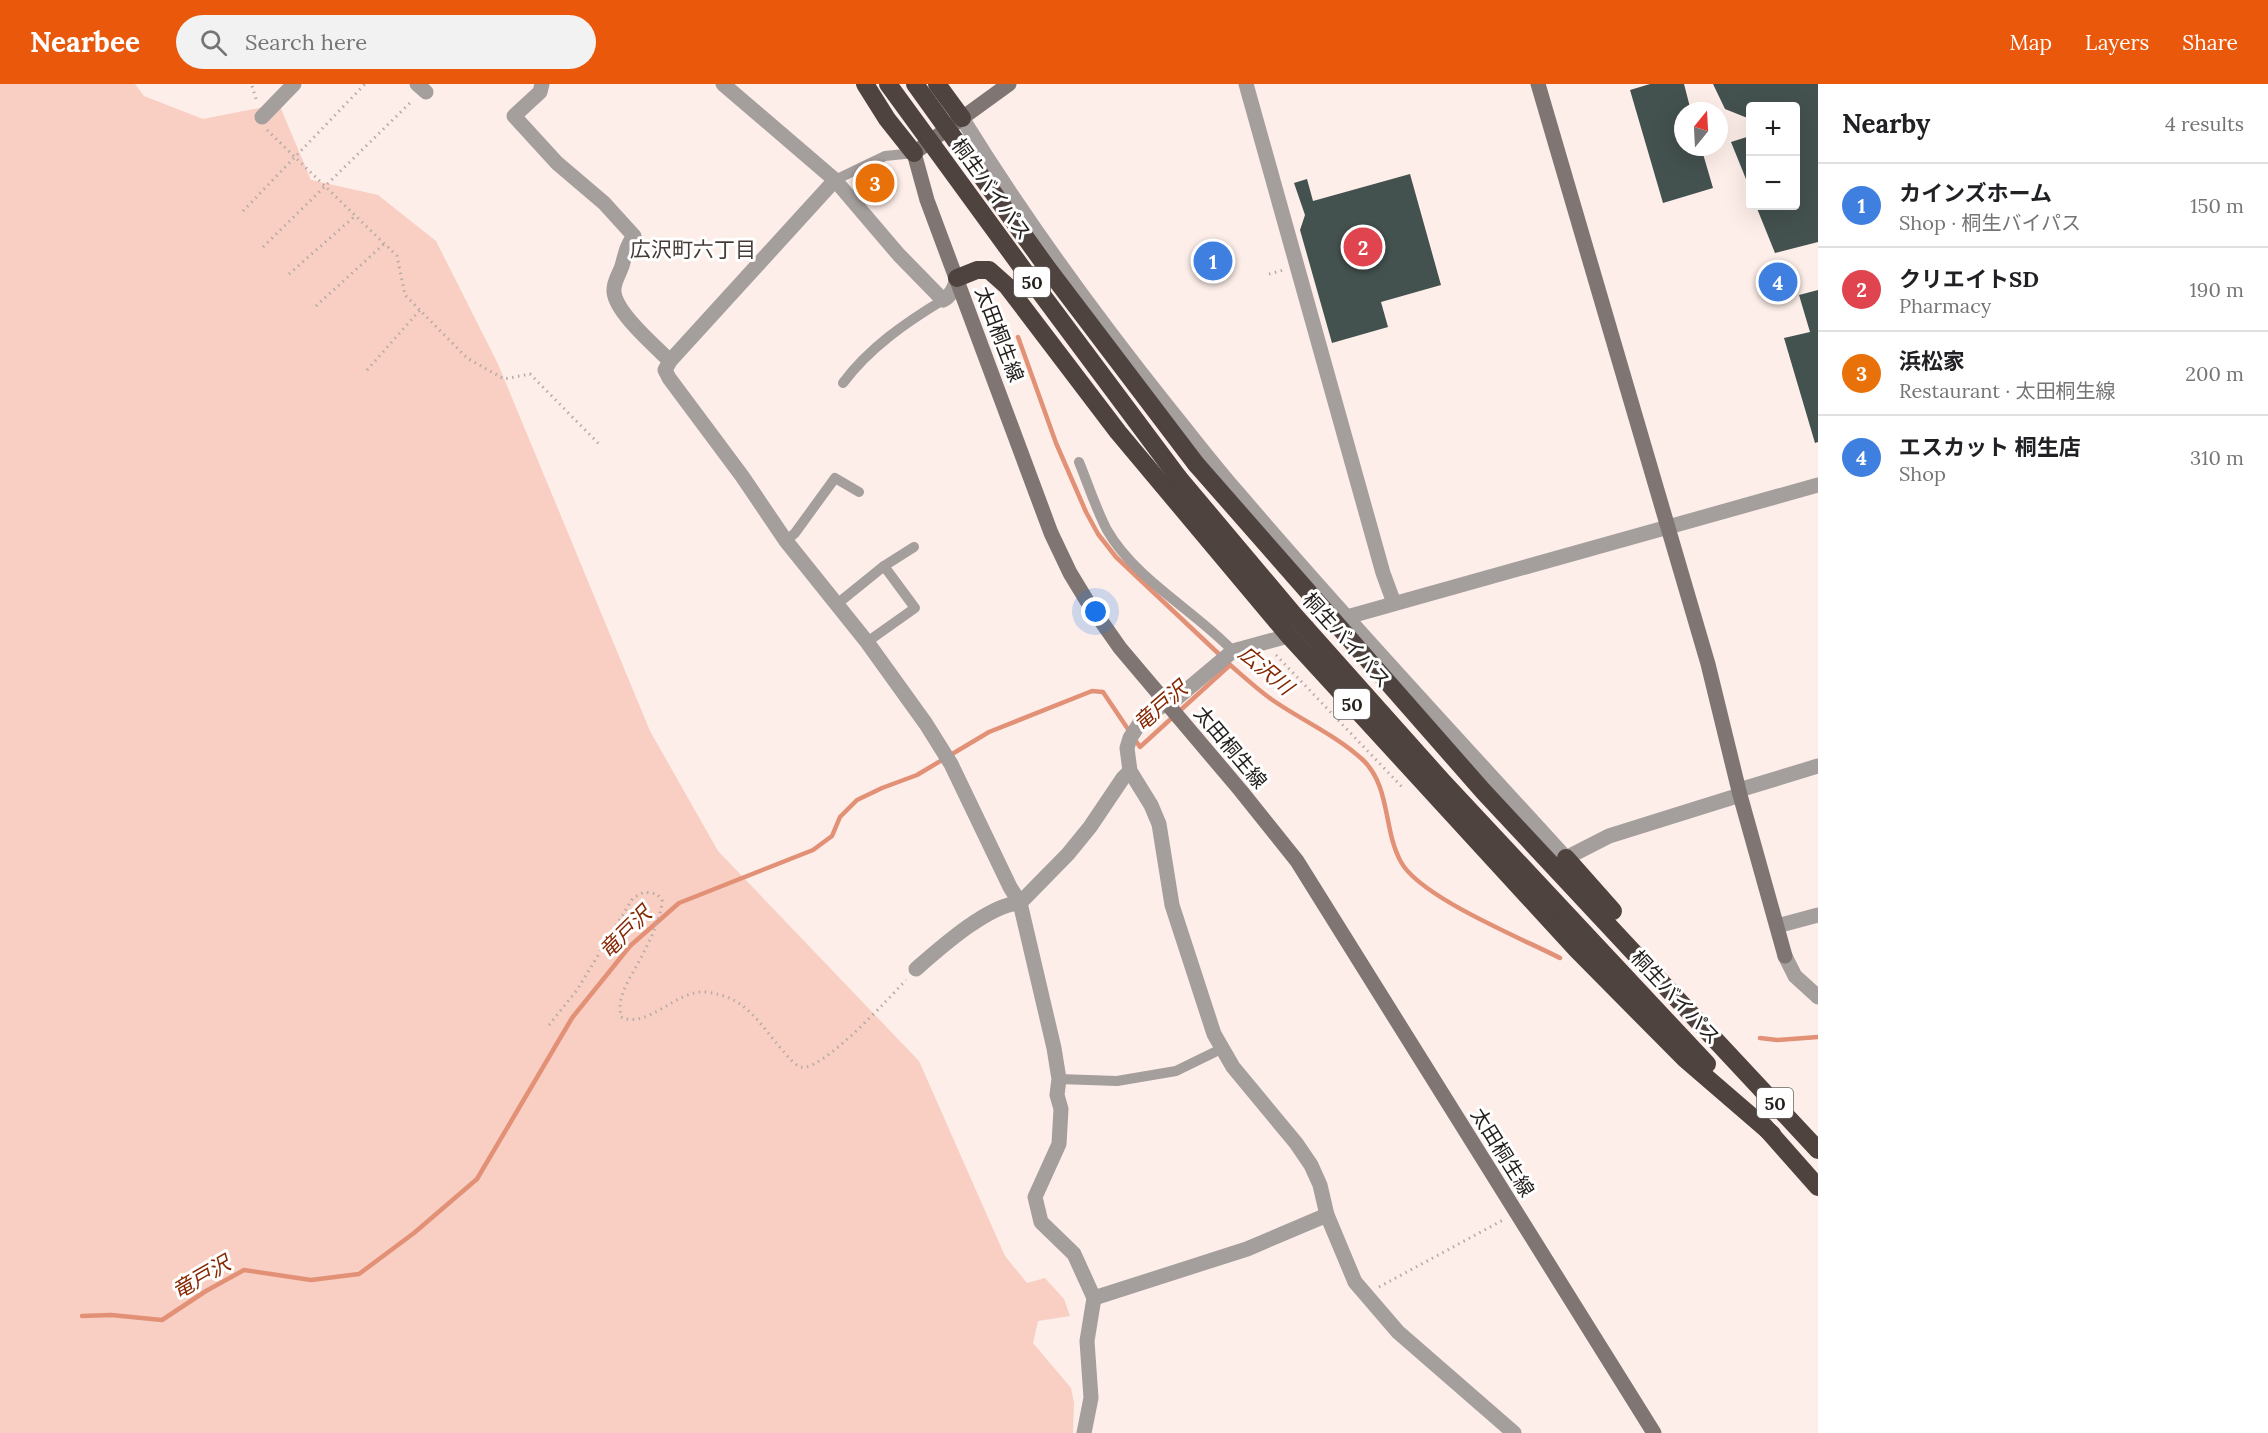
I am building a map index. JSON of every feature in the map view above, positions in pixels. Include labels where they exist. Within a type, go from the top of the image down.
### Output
[{"type":"highway","points":[[865,84],[887,119],[914,153]]},
{"type":"highway","name":"桐生バイパス","points":[[888,84],[1178,477],[1295,616],[1444,783],[1772,1134],[1818,1187]]},
{"type":"highway","name":"桐生バイパス","points":[[915,84],[1048,269],[1196,464],[1484,791],[1818,1150]]},
{"type":"highway","points":[[937,84],[962,118]]},
{"type":"highway","name":"50","points":[[957,278],[976,270],[989,270],[1007,286],[1118,432],[1577,950],[1685,1059],[1772,1134]]},
{"type":"highway","name":"50","points":[[1566,858],[1679,983],[1732,1056]]},
{"type":"main road","points":[[914,153],[1009,84]]},
{"type":"main road","points":[[1538,84],[1708,664],[1785,956]]},
{"type":"main road","name":"太田桐生線","points":[[914,153],[927,200],[1043,513],[1070,573],[1120,648],[1248,800],[1296,861],[1654,1433]]},
{"type":"street","points":[[262,117],[294,84]]},
{"type":"street","points":[[542,84],[540,92],[514,116],[557,163],[604,202],[634,236],[625,248],[623,263],[615,283],[615,298],[636,327],[670,361]]},
{"type":"street","points":[[723,84],[835,180],[899,255],[943,300],[955,286],[957,278]]},
{"type":"street","points":[[1246,84],[1383,573],[1394,603]]},
{"type":"street","points":[[962,118],[1024,215],[1131,360],[1236,492],[1566,858],[1609,836],[1818,766]]},
{"type":"street","points":[[835,180],[670,361],[665,370],[786,541],[867,642],[926,724],[951,764],[1010,887],[1020,903],[1059,1079],[1057,1095],[1061,1109],[1059,1144],[1035,1197],[1041,1222],[1074,1254],[1094,1298],[1087,1341],[1091,1398],[1084,1433]]},
{"type":"street","points":[[1347,617],[1818,485]]},
{"type":"street","points":[[1295,634],[1227,655],[1177,698],[1142,720],[1127,748],[1130,771],[1151,805],[1159,824],[1172,905],[1214,1034],[1233,1067],[1296,1143],[1311,1165],[1320,1185],[1327,1215],[1355,1282],[1398,1332],[1514,1433]]},
{"type":"street","points":[[916,969],[943,945],[980,919],[1008,903],[1020,903],[1076,845],[1130,771]]},
{"type":"street","points":[[1777,926],[1818,915]]},
{"type":"street","points":[[1785,956],[1795,976],[1818,997]]},
{"type":"street","points":[[1094,1298],[1247,1249],[1327,1215]]},
{"type":"lane","points":[[835,180],[885,156],[914,153]]},
{"type":"lane","points":[[843,383],[855,367],[881,342],[943,300]]},
{"type":"lane","points":[[1079,462],[1107,530],[1123,552],[1227,655]]},
{"type":"lane","points":[[786,541],[795,533],[836,478],[859,492]]},
{"type":"lane","points":[[837,604],[884,566],[914,547]]},
{"type":"lane","points":[[867,642],[915,608],[884,566]]},
{"type":"lane","points":[[1059,1079],[1117,1080],[1176,1071],[1221,1049]]},
{"type":"path","points":[[243,211],[365,84]]},
{"type":"path","points":[[252,86],[268,132],[397,256],[405,294],[420,310],[467,358],[504,379],[530,374],[599,444]]},
{"type":"path","points":[[263,247],[418,92]]},
{"type":"path","points":[[289,274],[355,216]]},
{"type":"path","points":[[316,306],[384,244]]},
{"type":"path","points":[[1269,274],[1290,268]]},
{"type":"path","points":[[367,369],[420,310]]},
{"type":"path","points":[[1264,643],[1403,789]]},
{"type":"path","points":[[549,1025],[577,990],[633,898],[645,892],[657,894],[662,900],[662,910],[639,963],[621,996],[619,1006],[621,1017],[628,1020],[639,1020],[686,995],[704,992],[720,995],[737,1000],[764,1027],[790,1059],[801,1066],[809,1066],[824,1058],[856,1032],[916,969]]},
{"type":"path","points":[[1365,1295],[1503,1220]]},
{"type":"shaded area","points":[[0,84],[135,84],[144,96],[203,119],[279,104],[311,180],[378,195],[436,241],[498,364],[650,731],[718,851],[919,1061],[1005,1256],[1027,1283],[1045,1278],[1064,1299],[1070,1316],[1038,1321],[1033,1343],[1071,1388],[1074,1403],[1073,1433],[0,1433]]},
{"type":"building","points":[[1650,84],[1684,84],[1689,102],[1674,102],[1674,156],[1704,156],[1713,188],[1663,203],[1630,90]]},
{"type":"building","points":[[1713,84],[1818,84],[1818,242],[1775,253],[1758,210],[1800,210],[1800,102],[1746,102],[1746,117],[1728,110],[1728,102],[1722,102]]},
{"type":"building","points":[[1746,137],[1746,179],[1731,142]]},
{"type":"building","points":[[882,167],[894,192],[868,204],[855,179]]},
{"type":"building","points":[[1410,174],[1441,285],[1381,302],[1388,327],[1332,343],[1300,230],[1305,215],[1294,183],[1307,179],[1313,201]]},
{"type":"building","points":[[1818,290],[1818,442],[1815,443],[1784,338],[1810,332],[1799,295]]},
{"type":"waterway","name":"広沢川","points":[[1018,337],[1056,443],[1098,534],[1116,557],[1221,656]]},
{"type":"waterway","name":"広沢川","points":[[1229,664],[1271,699],[1341,743],[1363,760],[1372,771],[1383,796],[1395,850],[1412,875],[1428,889],[1473,916],[1560,958]]},
{"type":"waterway","name":"竜戸沢","points":[[82,1316],[111,1315],[162,1320],[206,1291],[244,1270],[311,1280],[359,1274],[414,1233],[477,1179],[572,1018],[630,946],[679,903],[813,850],[832,836],[840,817],[857,800],[917,775],[989,732],[1092,691],[1103,692],[1140,747],[1230,665]]},
{"type":"waterway","name":"広沢川","points":[[1760,1038],[1777,1040],[1818,1037]]},
{"type":"tunnel","points":[[1301,633],[1344,618]]},
{"type":"place","name":"浜松家","points":[[875,183]]},
{"type":"place","name":"クリエイトSD","points":[[1363,247]]},
{"type":"place","name":"カインズホーム","points":[[1213,261]]},
{"type":"place","name":"エスカット 桐生店","points":[[1778,282]]},
{"type":"district","name":"広沢町六丁目","points":[[693,249]]}]
